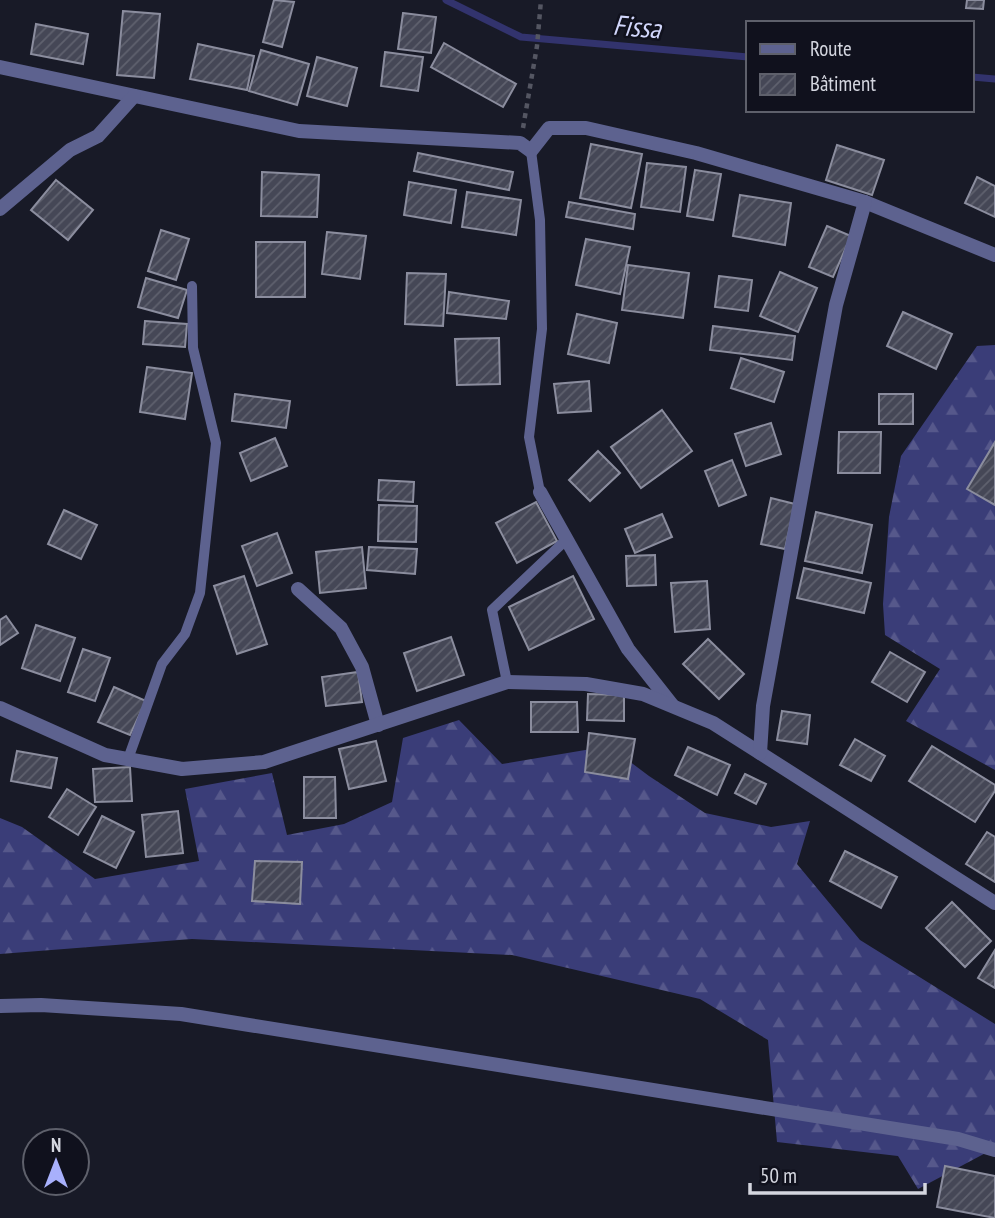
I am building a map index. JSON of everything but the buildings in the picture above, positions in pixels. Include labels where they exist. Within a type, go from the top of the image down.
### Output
[{"type":"street","points":[[0,66],[299,131],[526,147],[549,128],[586,128],[696,153],[866,202],[995,255]]},
{"type":"street","points":[[0,209],[70,150],[98,136],[134,96]]},
{"type":"street","points":[[760,753],[763,706],[836,305],[866,202]]},
{"type":"street","points":[[540,492],[628,649],[674,707]]},
{"type":"street","points":[[298,589],[341,628],[362,667],[378,725]]},
{"type":"street","points":[[0,708],[105,755],[182,768],[264,762],[507,682],[586,684],[643,694],[713,723],[995,903]]},
{"type":"street","points":[[0,1006],[41,1005],[181,1014],[945,1137],[995,1150]]},
{"type":"lane","points":[[526,147],[540,220],[542,328],[530,437],[540,492]]},
{"type":"lane","points":[[128,759],[162,664],[185,634],[200,593],[216,443],[193,348],[192,286]]},
{"type":"lane","points":[[507,682],[492,610],[567,539]]},
{"type":"path","points":[[526,147],[541,0]]},
{"type":"green space","points":[[995,345],[995,770],[906,721],[940,669],[885,635],[883,604],[889,517],[901,456],[977,346]]},
{"type":"green space","points":[[459,720],[502,764],[609,746],[705,813],[771,827],[810,821],[797,864],[860,940],[995,1024],[995,1148],[918,1189],[898,1156],[777,1142],[768,1040],[700,999],[512,955],[192,939],[0,954],[0,818],[22,827],[95,879],[199,861],[185,789],[272,773],[287,835],[344,824],[392,802],[403,738]]},
{"type":"waterway","name":"Fissa","points":[[446,0],[521,37],[746,57]]},
{"type":"waterway","name":"Fissa","points":[[974,77],[995,79]]}]
